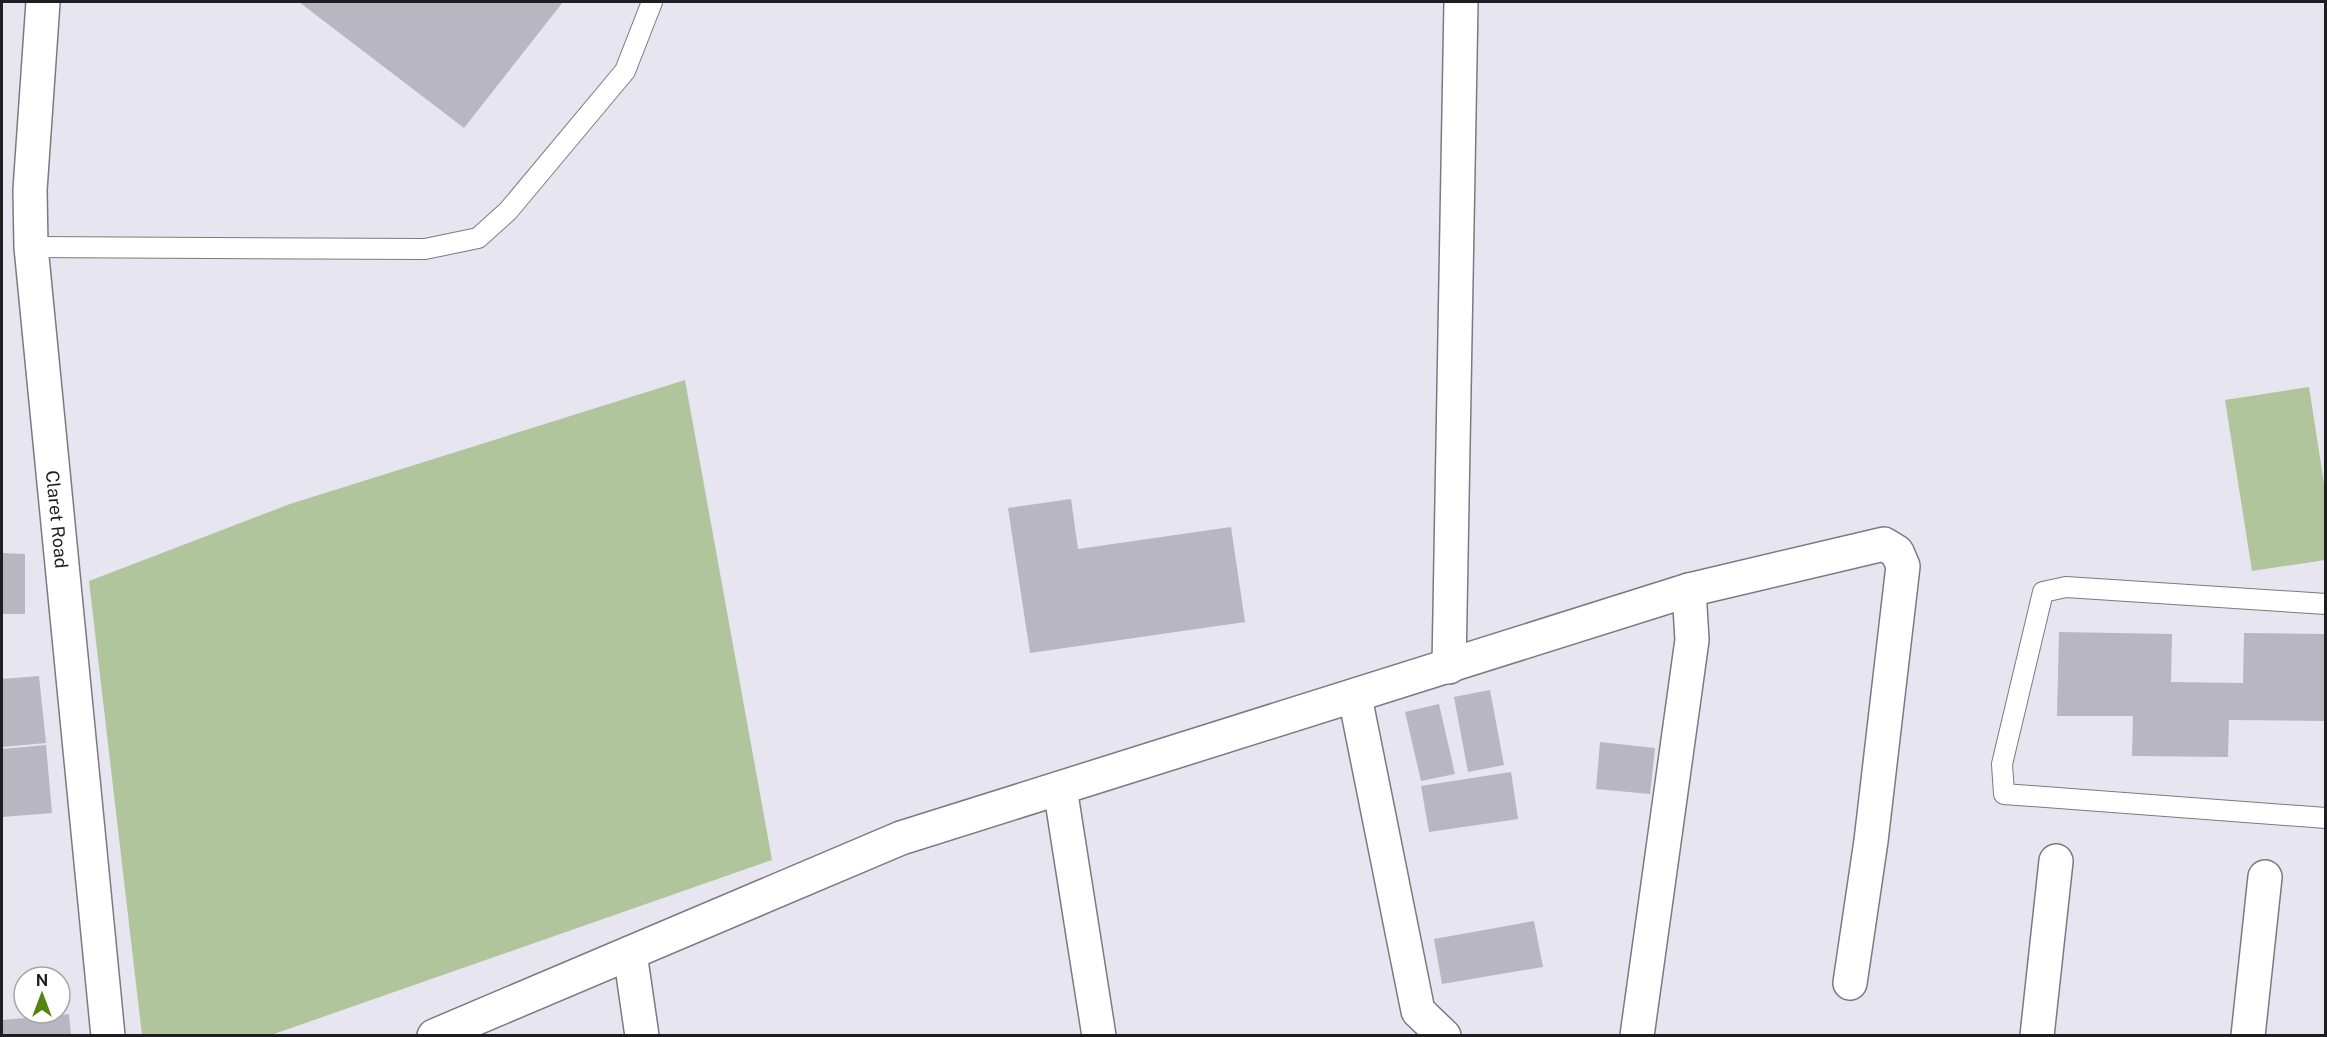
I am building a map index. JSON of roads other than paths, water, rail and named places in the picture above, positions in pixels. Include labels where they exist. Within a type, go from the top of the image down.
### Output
[{"type":"street","name":"Claret Road","points":[[43,2],[30,190],[31,247],[108,1035]]},
{"type":"street","points":[[1449,667],[1461,2]]},
{"type":"street","points":[[434,1035],[901,838],[1689,590],[1884,544],[1897,552],[1903,566],[1872,842],[1850,983]]},
{"type":"street","points":[[1637,1035],[1692,640],[1689,590]]},
{"type":"street","points":[[1355,697],[1418,1011],[1444,1035]]},
{"type":"street","points":[[1060,788],[1099,1035]]},
{"type":"street","points":[[2037,1035],[2056,861]]},
{"type":"street","points":[[2248,1035],[2265,877]]},
{"type":"street","points":[[630,953],[642,1035]]},
{"type":"lane","points":[[31,247],[424,249],[478,238],[508,211],[625,71],[652,2]]},
{"type":"lane","points":[[2325,604],[2066,587],[2043,592],[2002,764],[2004,794],[2325,818]]}]
